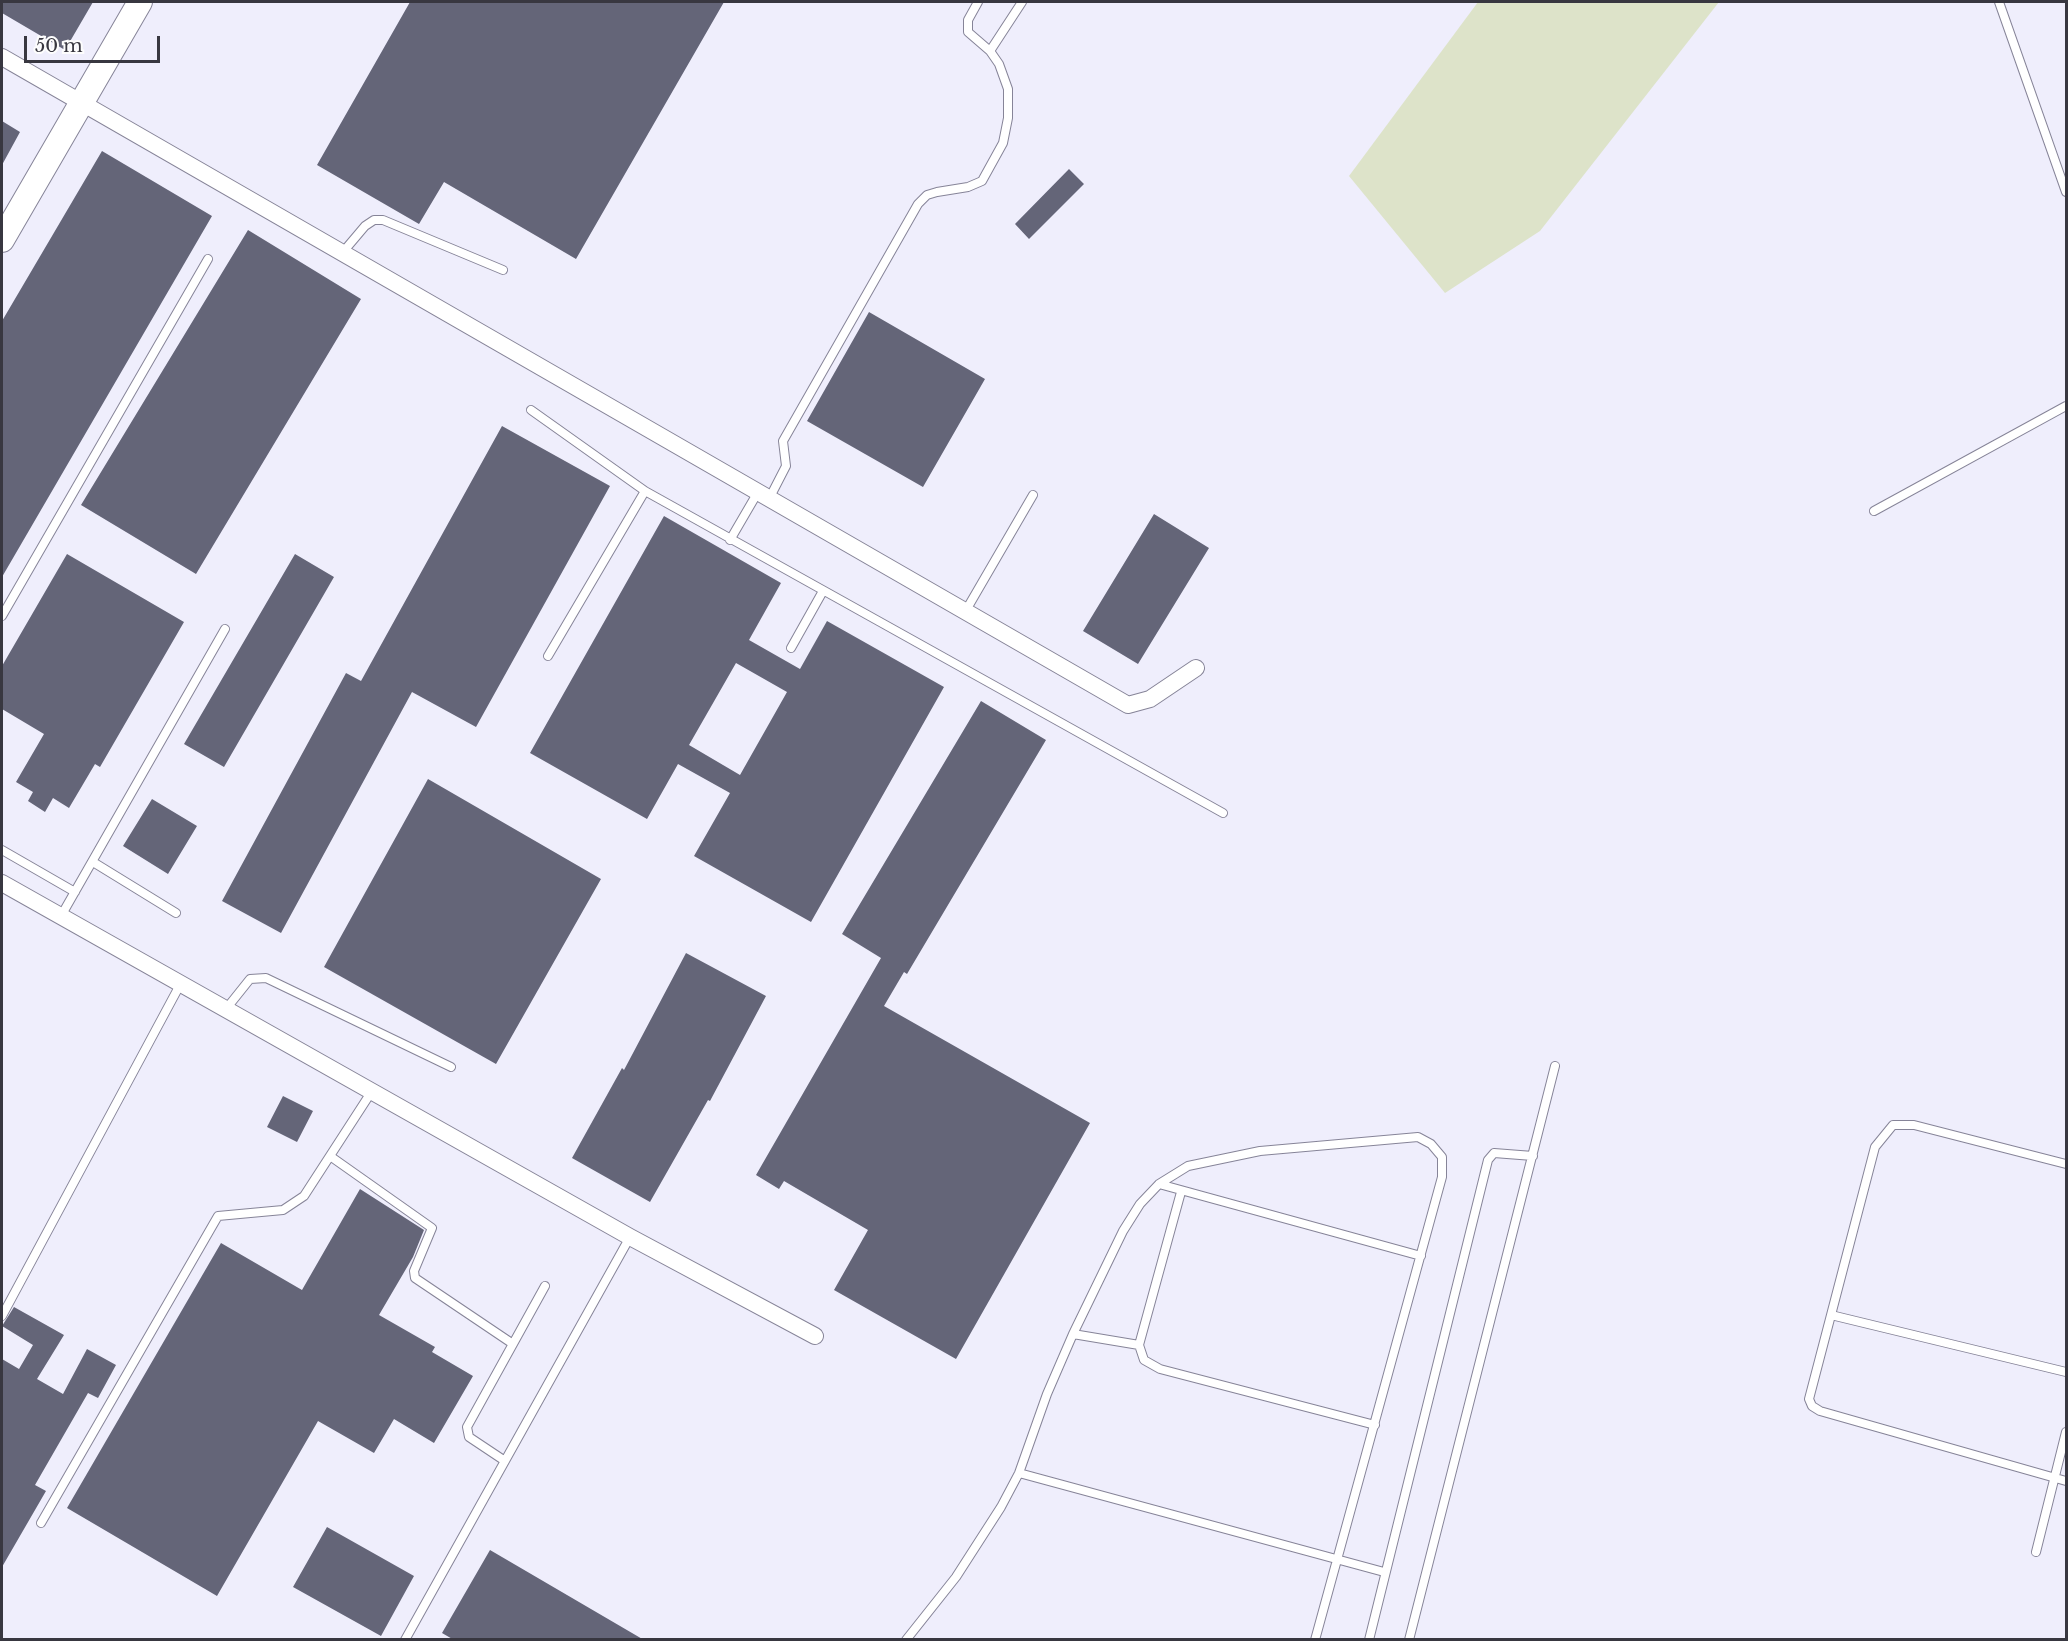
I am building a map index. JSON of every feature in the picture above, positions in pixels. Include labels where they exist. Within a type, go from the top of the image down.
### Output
[{"type":"street","points":[[2,240],[140,2]]},
{"type":"street","points":[[2,57],[1128,705],[1150,699],[1196,668]]},
{"type":"street","points":[[2,883],[630,1237],[815,1336]]},
{"type":"lane","points":[[730,540],[786,466],[783,441],[918,204],[927,195],[968,188],[982,181],[993,165],[1003,143],[1008,89],[999,64],[990,51],[968,32],[968,20],[978,2]]},
{"type":"lane","points":[[990,51],[1022,2]]},
{"type":"lane","points":[[1999,2],[2067,192]]},
{"type":"lane","points":[[343,252],[365,226],[374,220],[383,220],[503,270]]},
{"type":"lane","points":[[2,616],[208,260]]},
{"type":"lane","points":[[1874,511],[2067,406]]},
{"type":"lane","points":[[531,410],[645,491],[1223,813]]},
{"type":"lane","points":[[548,656],[645,491]]},
{"type":"lane","points":[[965,612],[1034,495]]},
{"type":"lane","points":[[791,648],[823,591]]},
{"type":"lane","points":[[62,916],[225,629]]},
{"type":"lane","points":[[2,850],[75,892]]},
{"type":"lane","points":[[93,862],[176,913]]},
{"type":"lane","points":[[226,1009],[250,979],[266,978],[451,1067]]},
{"type":"lane","points":[[2,1316],[181,983]]},
{"type":"lane","points":[[1409,1640],[1555,1066]]},
{"type":"lane","points":[[41,1523],[218,1216],[283,1210],[304,1196],[372,1091]]},
{"type":"lane","points":[[2067,1164],[1914,1125],[1893,1125],[1875,1147],[1809,1390],[1812,1406],[1820,1411],[2067,1481]]},
{"type":"lane","points":[[906,1640],[956,1577],[1001,1507],[1019,1473],[1047,1394],[1073,1334],[1123,1231],[1140,1204],[1159,1184],[1188,1166],[1260,1151],[1418,1137],[1431,1144],[1442,1157],[1442,1177],[1315,1640]]},
{"type":"lane","points":[[1369,1640],[1384,1572],[1488,1160],[1494,1153],[1533,1156]]},
{"type":"lane","points":[[330,1156],[432,1228],[414,1271],[415,1278],[513,1344]]},
{"type":"lane","points":[[1159,1184],[1181,1192],[1421,1257]]},
{"type":"lane","points":[[1181,1192],[1139,1346],[1144,1360],[1160,1369],[1375,1425]]},
{"type":"lane","points":[[405,1640],[630,1237]]},
{"type":"lane","points":[[505,1461],[469,1437],[466,1426],[545,1286]]},
{"type":"lane","points":[[1830,1315],[2067,1372]]},
{"type":"lane","points":[[1073,1334],[1139,1346]]},
{"type":"lane","points":[[2036,1552],[2067,1432]]},
{"type":"lane","points":[[1019,1473],[1384,1572]]},
{"type":"green space","points":[[1478,2],[1719,2],[1540,231],[1445,293],[1349,176]]},
{"type":"building","points":[[2,2],[93,2],[65,50],[2,13]]},
{"type":"building","points":[[410,2],[724,2],[576,259],[444,182],[419,224],[317,165]]},
{"type":"building","points":[[2,121],[20,132],[2,165]]},
{"type":"building","points":[[102,151],[212,216],[2,577],[2,321]]},
{"type":"building","points":[[1069,169],[1084,184],[1029,239],[1015,224]]},
{"type":"building","points":[[248,230],[361,299],[196,574],[81,505]]},
{"type":"building","points":[[869,312],[985,379],[923,487],[807,421]]},
{"type":"building","points":[[502,426],[610,486],[476,727],[412,692],[281,933],[222,901],[346,673],[361,681]]},
{"type":"building","points":[[1154,514],[1209,548],[1138,664],[1083,631]]},
{"type":"building","points":[[664,516],[781,583],[749,640],[800,669],[827,621],[944,687],[811,922],[694,856],[730,793],[678,764],[647,819],[530,753]],"holes":[[[736,663],[787,692],[740,775],[689,745]]]},
{"type":"building","points":[[67,554],[184,622],[100,767],[95,764],[69,808],[53,798],[45,812],[28,801],[33,792],[16,782],[44,734],[2,709],[2,666]]},
{"type":"building","points":[[295,554],[334,577],[224,767],[184,744]]},
{"type":"building","points":[[981,701],[1046,740],[907,974],[904,972],[884,1006],[1090,1123],[956,1359],[834,1290],[868,1230],[784,1181],[779,1189],[756,1175],[881,958],[842,934]]},
{"type":"building","points":[[428,779],[601,879],[496,1064],[324,967]]},
{"type":"building","points":[[152,799],[197,826],[168,874],[123,846]]},
{"type":"building","points":[[686,953],[766,996],[710,1101],[708,1100],[650,1202],[572,1158],[622,1068],[624,1070]]},
{"type":"building","points":[[283,1096],[313,1111],[297,1142],[267,1127]]},
{"type":"building","points":[[360,1189],[424,1230],[413,1257],[379,1315],[435,1347],[432,1352],[473,1376],[434,1443],[394,1419],[374,1453],[318,1421],[217,1596],[67,1508],[221,1243],[302,1290]]},
{"type":"building","points":[[14,1307],[64,1335],[37,1379],[63,1394],[87,1349],[116,1365],[98,1398],[88,1393],[35,1485],[46,1491],[2,1567],[2,1359],[19,1369],[33,1345],[2,1326]]},
{"type":"building","points":[[327,1527],[414,1576],[381,1636],[293,1587]]},
{"type":"building","points":[[490,1550],[644,1640],[454,1640],[442,1633]]}]
